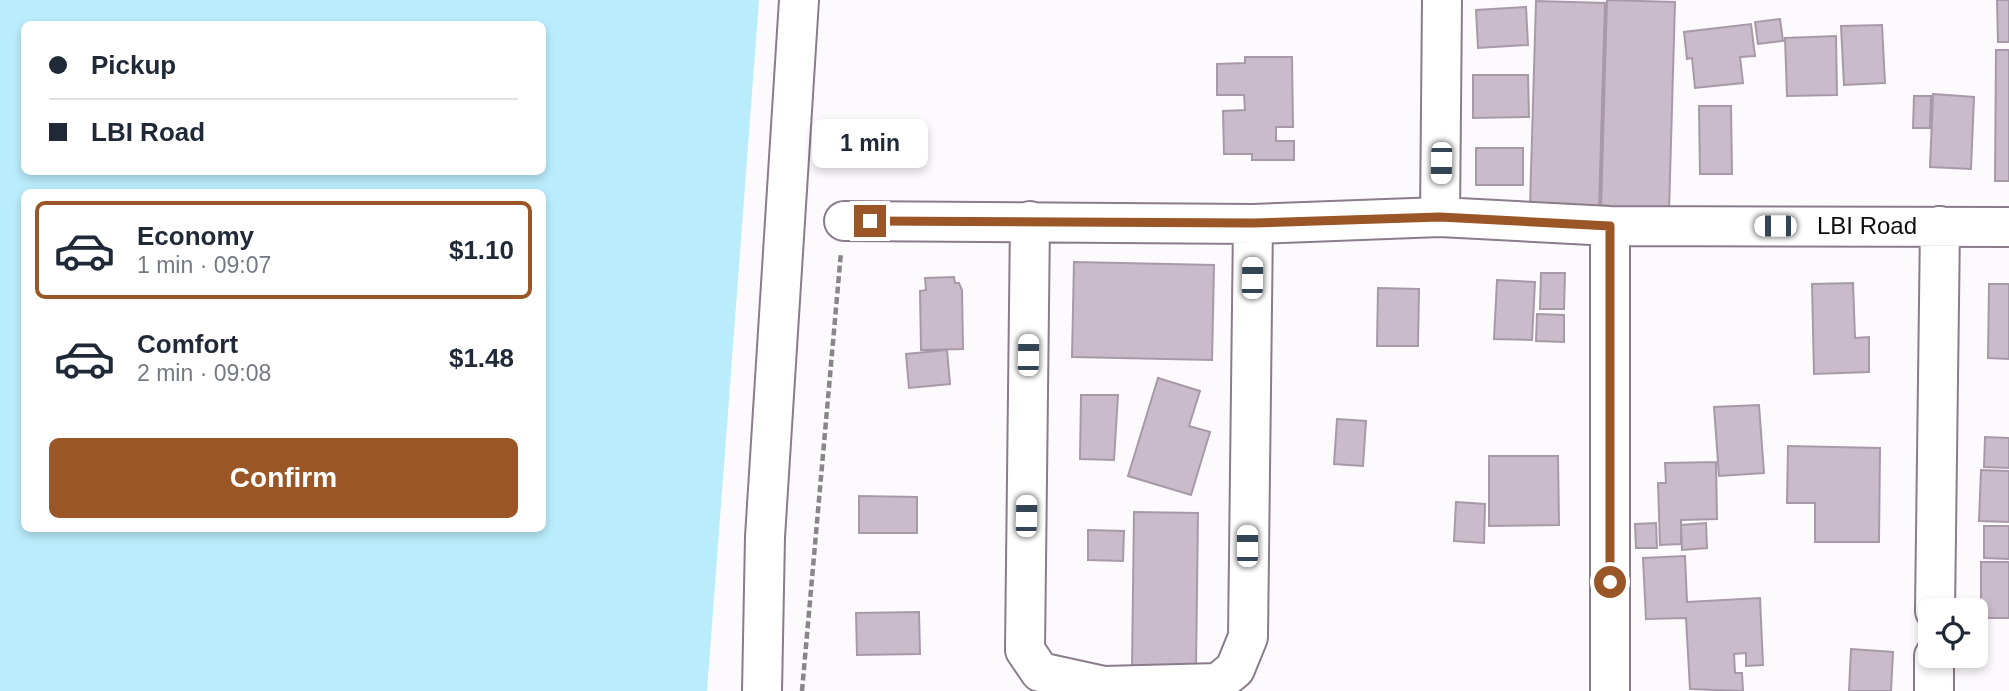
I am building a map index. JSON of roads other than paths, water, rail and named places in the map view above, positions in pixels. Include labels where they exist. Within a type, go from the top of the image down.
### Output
[{"type":"street","points":[[762,691],[765,537],[799,0]]},
{"type":"street","points":[[1440,217],[1442,0]]},
{"type":"street","name":"LBI Road","points":[[844,221],[1253,223],[1440,217],[1610,226],[2009,227]]},
{"type":"street","points":[[1030,222],[1025,650],[1040,672],[1104,686],[1218,683],[1235,669],[1248,637],[1253,223]]},
{"type":"street","points":[[1610,226],[1610,691]]},
{"type":"street","points":[[1935,598],[1940,226]]},
{"type":"street","points":[[1934,668],[1934,691]]},
{"type":"water","points":[[0,0],[759,0],[707,691],[0,691]]}]
